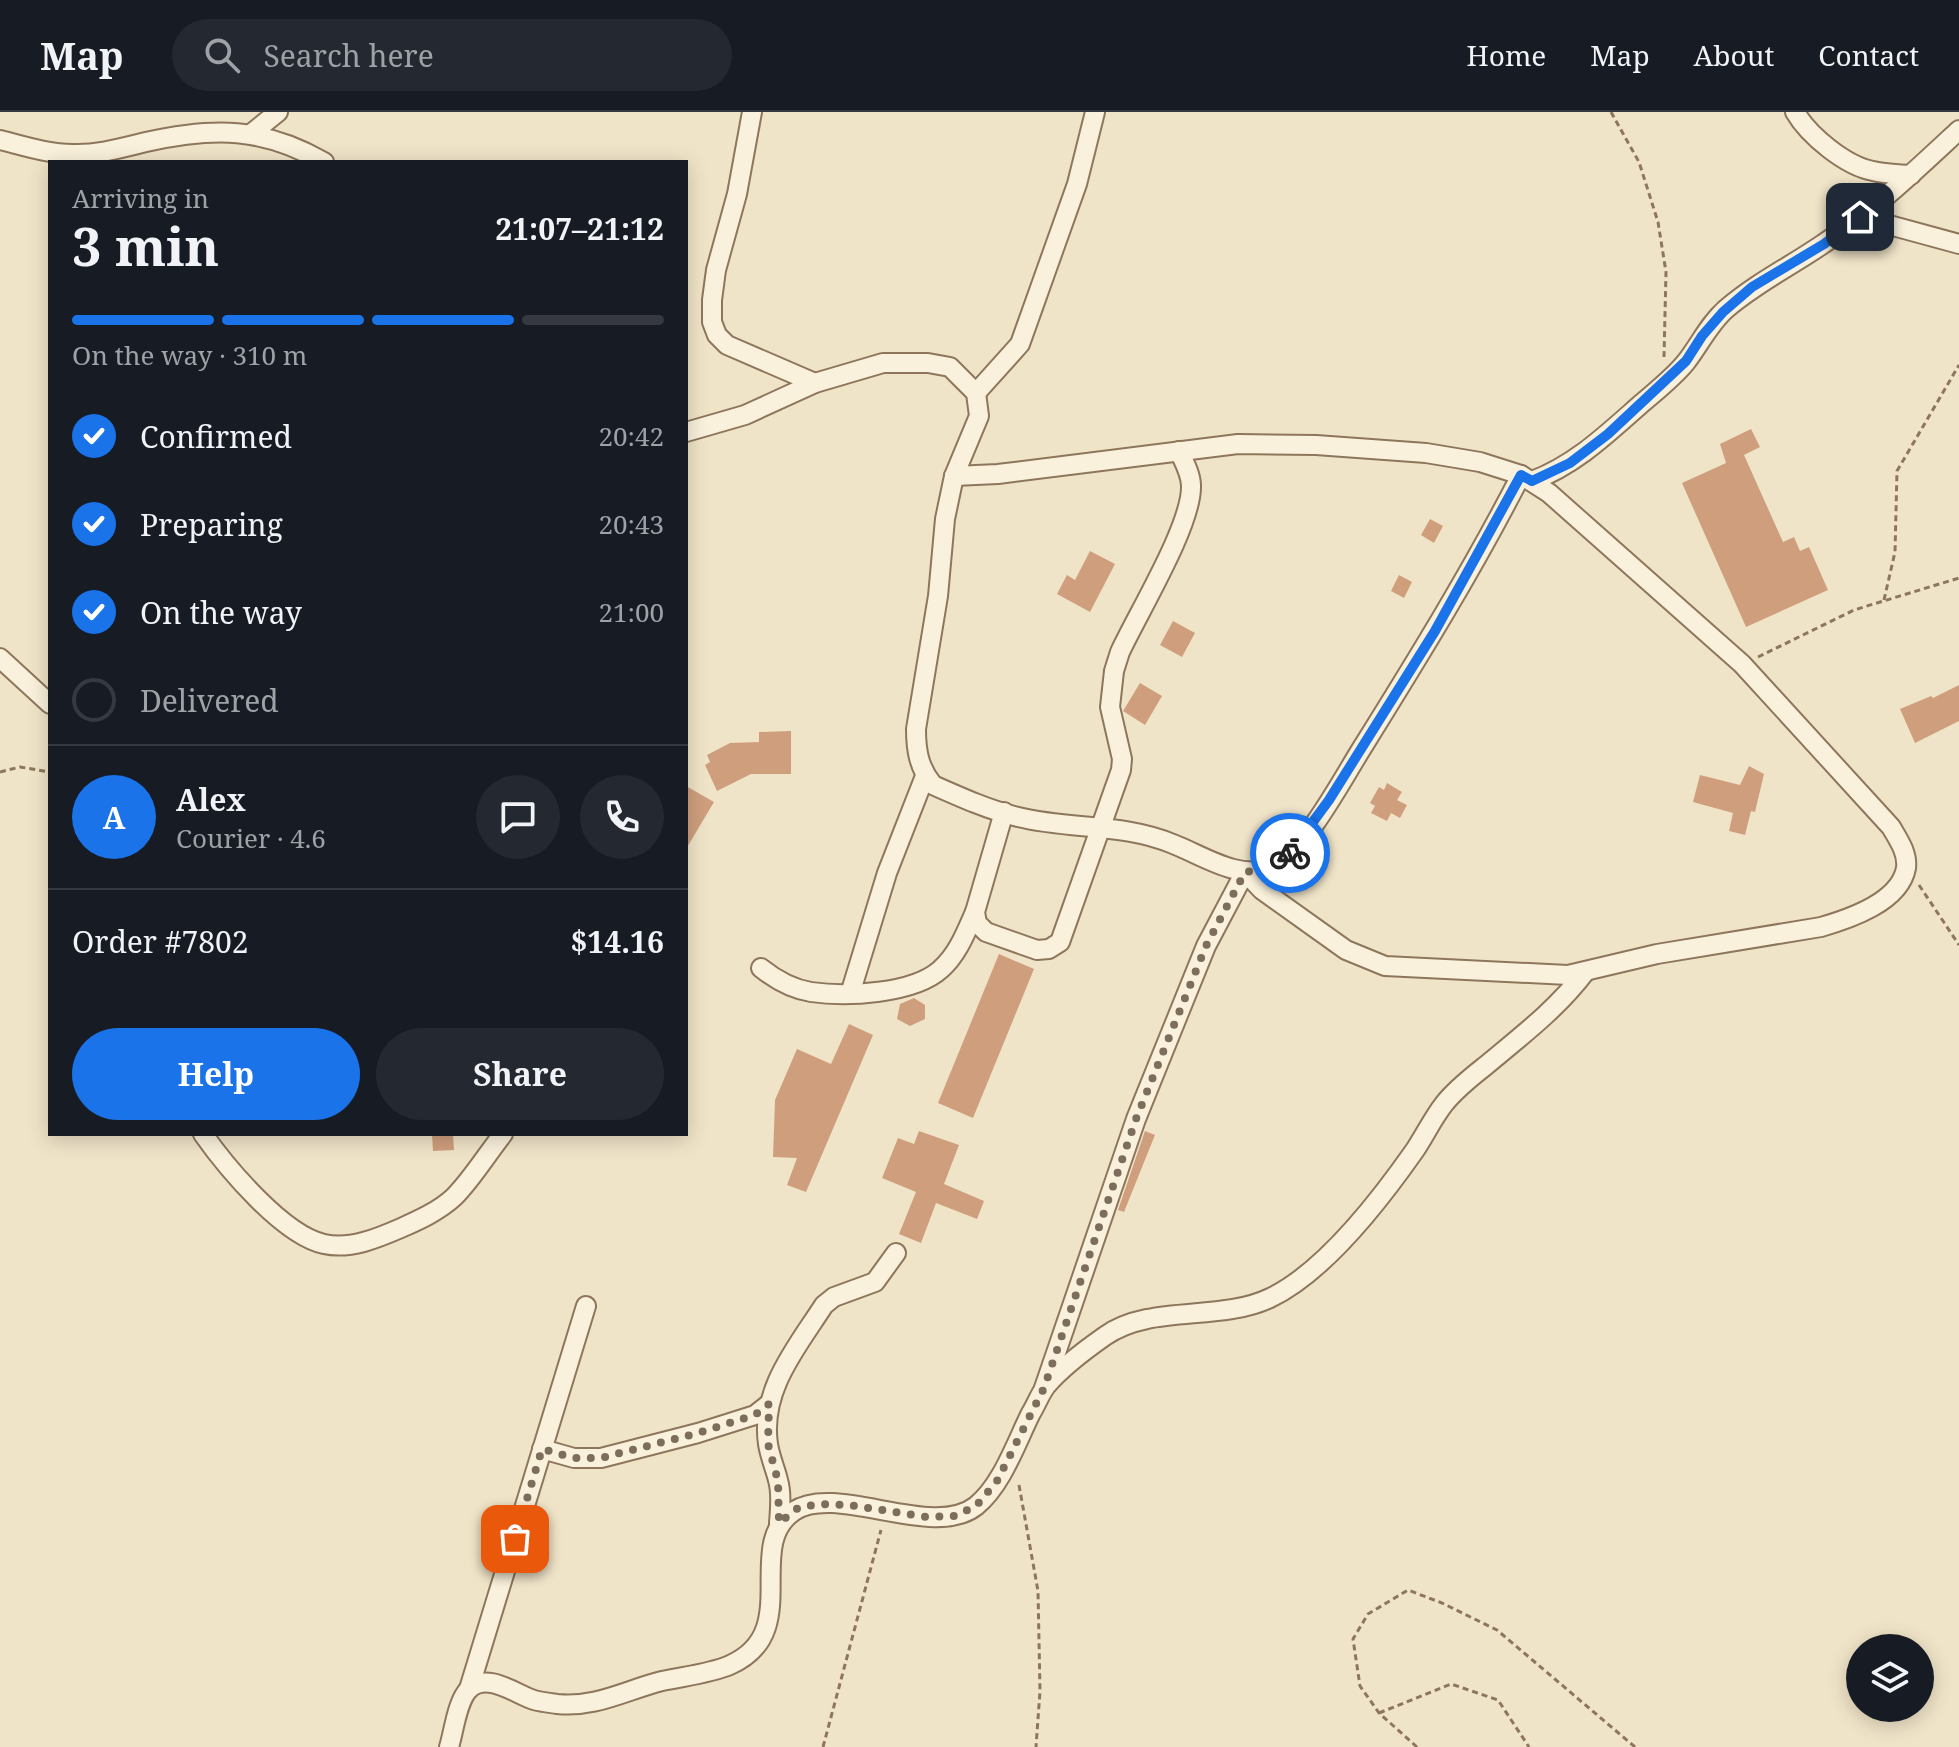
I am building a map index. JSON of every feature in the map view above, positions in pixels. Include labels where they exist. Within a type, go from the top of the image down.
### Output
[{"type":"street","points":[[252,133],[278,112]]},
{"type":"street","points":[[752,112],[737,194],[716,270],[712,322],[717,335],[727,345],[815,383]]},
{"type":"street","points":[[976,393],[1020,344],[1077,184],[1095,112]]},
{"type":"street","points":[[1795,112],[1804,127],[1834,152],[1870,171],[1911,175]]},
{"type":"street","points":[[1245,872],[1271,868],[1297,847],[1435,631],[1526,478],[1570,463],[1663,384],[1686,361],[1723,312],[1752,287],[1824,244],[1860,217],[1959,130]]},
{"type":"street","points":[[0,140],[48,152],[72,154],[98,153],[196,132],[252,133],[301,149],[320,160]]},
{"type":"street","points":[[1860,217],[1959,244]]},
{"type":"street","points":[[688,431],[745,415],[815,383],[883,363],[928,363],[950,367],[976,393],[979,416],[954,476],[945,519],[938,596],[916,729],[916,751],[925,776],[933,785],[1004,812],[1031,819],[1130,830],[1170,842],[1245,872],[1262,890],[1346,950],[1385,966],[1552,976],[1585,972],[1657,954],[1821,927],[1844,920],[1871,906],[1901,882],[1906,866],[1903,848],[1891,827],[1843,772],[1742,664],[1632,564],[1526,478],[1480,462],[1411,452],[1316,445],[1238,444],[998,474],[954,476]]},
{"type":"street","points":[[975,912],[977,923],[986,932],[1037,950],[1049,949],[1060,942],[1116,787],[1122,759],[1110,707],[1114,671],[1120,652],[1179,531],[1190,499],[1189,472],[1179,451]]},
{"type":"street","points":[[0,658],[48,702]]},
{"type":"street","points":[[850,994],[887,873],[925,776]]},
{"type":"street","points":[[761,968],[780,982],[810,992],[850,994],[905,987],[925,981],[942,969],[960,947],[975,912],[1004,812]]},
{"type":"street","points":[[779,1523],[798,1508],[819,1504],[849,1505],[927,1517],[955,1516],[976,1506],[997,1481],[1044,1388],[1136,1119],[1206,946],[1245,872]]},
{"type":"street","points":[[1044,1388],[1109,1332],[1134,1322],[1240,1308],[1268,1300],[1292,1286],[1343,1240],[1415,1150],[1444,1104],[1557,1005],[1585,972]]},
{"type":"street","points":[[205,1136],[257,1199],[295,1230],[322,1244],[347,1246],[401,1228],[453,1198],[501,1136]]},
{"type":"street","points":[[469,1689],[479,1683],[490,1683],[534,1700],[581,1704],[602,1702],[659,1682],[708,1672],[732,1664],[746,1655],[769,1621],[772,1546],[779,1523],[778,1481],[768,1444],[769,1404],[776,1381],[824,1305],[834,1297],[875,1282],[896,1253]]},
{"type":"street","points":[[449,1747],[586,1306]]},
{"type":"street","points":[[542,1449],[574,1458],[601,1458],[755,1415],[769,1404]]},
{"type":"path","points":[[1611,112],[1639,162],[1658,222],[1666,272],[1663,384]]},
{"type":"path","points":[[1884,600],[1895,552],[1897,471],[1959,365]]},
{"type":"path","points":[[1742,664],[1854,610],[1959,578]]},
{"type":"path","points":[[0,772],[20,767],[48,772]]},
{"type":"path","points":[[1918,883],[1959,945]]},
{"type":"path","points":[[1012,1451],[1038,1591],[1040,1691],[1036,1747]]},
{"type":"path","points":[[823,1747],[886,1511]]},
{"type":"path","points":[[1417,1747],[1379,1713],[1360,1686],[1353,1639],[1368,1614],[1408,1590],[1497,1630],[1635,1747]]},
{"type":"path","points":[[1379,1713],[1451,1684],[1498,1700],[1529,1747]]},
{"type":"building","points":[[1751,429],[1760,447],[1744,455],[1783,542],[1794,537],[1800,551],[1809,547],[1828,590],[1746,627],[1682,483],[1726,463],[1720,444]]},
{"type":"building","points":[[1430,519],[1443,526],[1434,543],[1421,535]]},
{"type":"building","points":[[1090,551],[1115,564],[1090,612],[1057,594],[1067,575],[1075,580]]},
{"type":"building","points":[[1399,575],[1412,582],[1404,598],[1391,591]]},
{"type":"building","points":[[1173,621],[1195,633],[1182,657],[1160,645]]},
{"type":"building","points":[[1140,683],[1162,696],[1145,725],[1123,711]]},
{"type":"building","points":[[1959,685],[1959,721],[1915,743],[1900,709]]},
{"type":"building","points":[[791,731],[791,774],[751,774],[717,791],[705,765],[710,762],[707,755],[730,743],[759,742],[759,732]]},
{"type":"building","points":[[1749,766],[1764,774],[1755,812],[1751,811],[1745,835],[1729,831],[1733,813],[1693,802],[1700,775],[1740,785]]},
{"type":"building","points":[[1387,783],[1402,792],[1397,800],[1407,805],[1400,818],[1391,813],[1387,821],[1371,813],[1375,806],[1370,803],[1379,787],[1384,790]]},
{"type":"building","points":[[688,787],[714,802],[688,846]]},
{"type":"building","points":[[999,954],[1034,969],[973,1118],[938,1103]]},
{"type":"building","points":[[914,998],[925,1005],[925,1019],[910,1026],[897,1019],[900,1004]]},
{"type":"building","points":[[849,1024],[873,1035],[806,1192],[787,1185],[797,1158],[773,1157],[775,1100],[797,1049],[831,1064]]},
{"type":"building","points":[[919,1131],[959,1145],[944,1184],[984,1201],[977,1219],[936,1203],[921,1243],[899,1234],[916,1192],[882,1178],[898,1138],[914,1144]]},
{"type":"building","points":[[1145,1131],[1155,1135],[1124,1212],[1118,1210]]},
{"type":"building","points":[[432,1136],[453,1136],[454,1150],[433,1151]]},
{"type":"way so far","points":[[515,1539],[542,1449],[574,1458],[601,1458],[755,1415],[769,1404],[768,1444],[781,1500],[779,1523],[798,1508],[819,1504],[849,1505],[927,1517],[955,1516],[976,1506],[997,1481],[1044,1388],[1136,1119],[1206,946],[1245,872],[1271,868],[1290,853]]},
{"type":"route","points":[[1290,853],[1329,800],[1435,631],[1521,475],[1532,481],[1570,463],[1608,434],[1663,384],[1686,361],[1723,312],[1752,287],[1824,244],[1860,217]]}]
